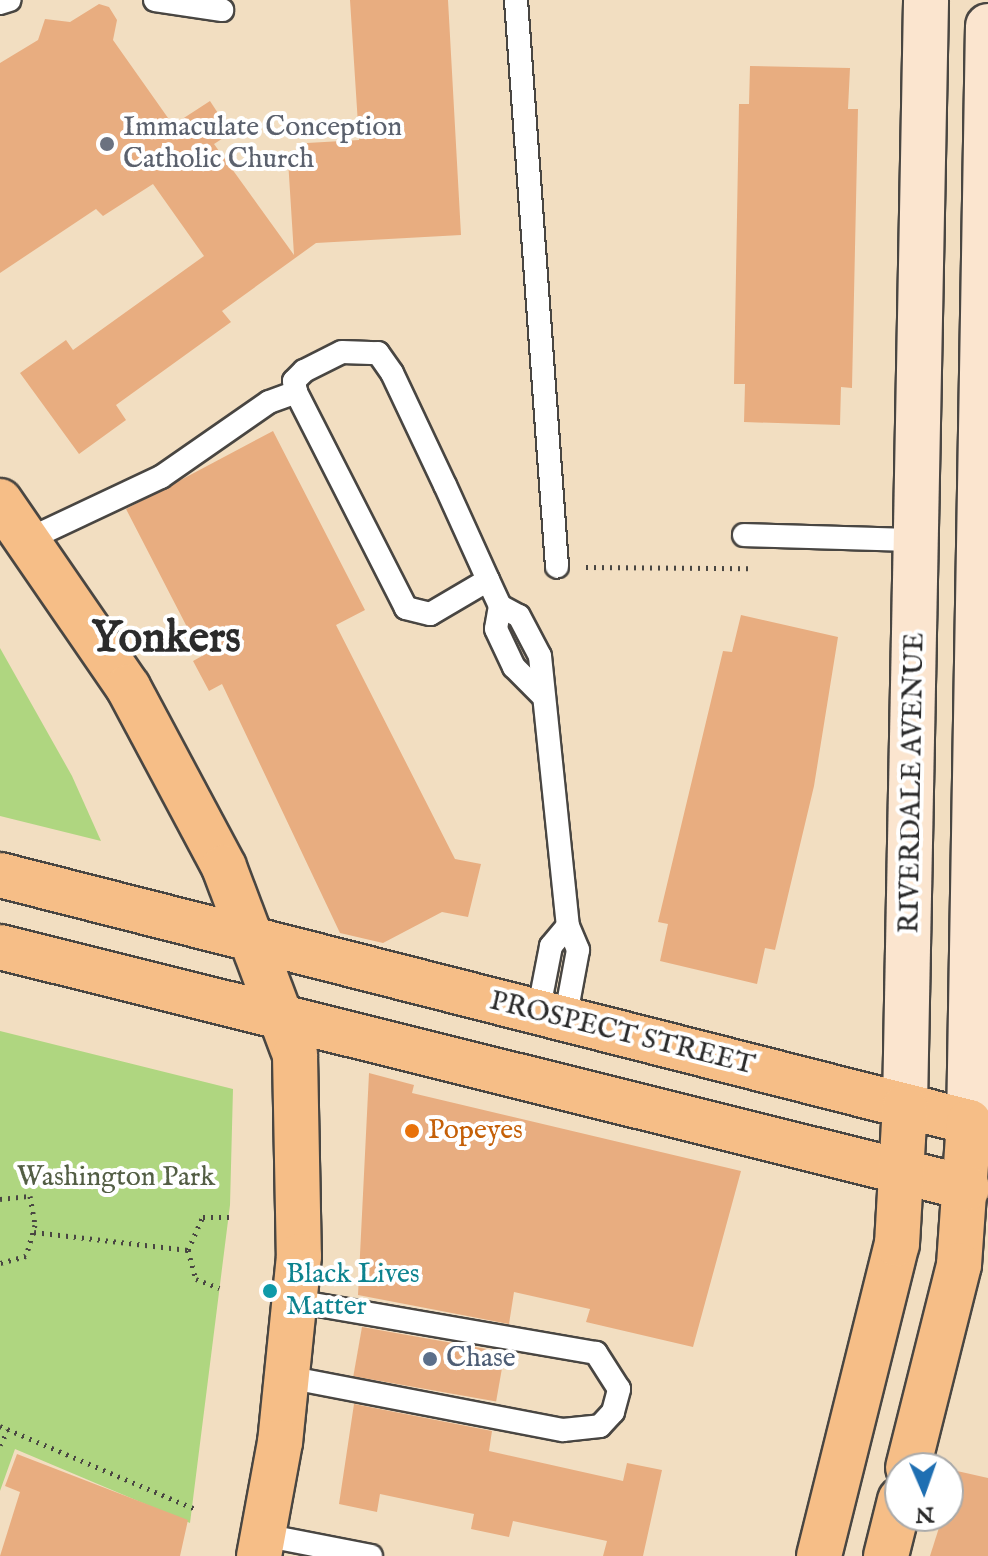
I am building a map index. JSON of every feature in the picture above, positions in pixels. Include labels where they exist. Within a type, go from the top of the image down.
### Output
[{"type":"main road","name":"RIVERDALE AVENUE","points":[[819,1556],[897,1244],[904,1171],[926,0]]},
{"type":"main road","points":[[912,1452],[978,1190],[988,26]]},
{"type":"main road","points":[[0,501],[128,687],[256,941],[284,1018],[298,1092],[294,1301],[287,1377],[261,1546]]},
{"type":"main road","name":"PROSPECT STREET","points":[[0,875],[978,1124]]},
{"type":"main road","points":[[0,947],[978,1190]]},
{"type":"main road","points":[[886,1556],[892,1532]]},
{"type":"lane","points":[[0,3],[10,0]]},
{"type":"lane","points":[[155,0],[222,10]]},
{"type":"lane","points":[[516,0],[557,567]]},
{"type":"lane","points":[[488,580],[430,614],[406,608],[302,400],[294,381],[304,371],[342,352],[378,353],[488,580],[500,606],[519,616],[540,656],[541,694],[568,926],[578,950],[551,1016]]},
{"type":"lane","points":[[27,540],[161,477],[269,402],[302,400]]},
{"type":"lane","points":[[744,535],[917,540]]},
{"type":"lane","points":[[287,1377],[563,1430],[600,1426],[613,1412],[619,1389],[596,1353],[294,1301]]},
{"type":"lane","points":[[261,1546],[371,1556]]},
{"type":"path","points":[[557,567],[762,568]]},
{"type":"path","points":[[0,1199],[30,1196],[34,1232],[26,1256],[0,1263]]},
{"type":"path","points":[[219,1288],[196,1279],[188,1250],[203,1217],[229,1217]]},
{"type":"path","points":[[34,1232],[188,1250]]},
{"type":"path","points":[[0,1426],[196,1509]]},
{"type":"path","points":[[0,1445],[8,1430]]},
{"type":"green space","points":[[0,648],[72,776],[101,841],[0,816]]},
{"type":"green space","name":"Washington Park","points":[[0,1031],[233,1089],[230,1205],[190,1523],[15,1449],[0,1491]]},
{"type":"building","points":[[350,0],[448,0],[461,235],[316,243],[222,311],[231,322],[116,405],[126,420],[79,454],[20,373],[66,340],[73,350],[204,256],[153,184],[103,216],[96,209],[0,273],[0,63],[38,40],[45,19],[70,22],[99,4],[109,7],[117,20],[113,40],[173,125],[210,101],[231,133],[214,144],[294,255],[288,160],[308,159],[307,143],[359,140]]},
{"type":"building","points":[[750,66],[850,68],[848,109],[858,109],[852,388],[841,387],[840,425],[744,422],[745,384],[734,384],[739,104],[749,104]]},
{"type":"building","points":[[273,431],[365,610],[336,625],[455,859],[481,864],[468,917],[442,912],[383,943],[340,933],[222,684],[209,691],[193,661],[202,656],[126,509]]},
{"type":"building","points":[[741,615],[838,637],[814,786],[775,950],[765,948],[757,984],[660,961],[668,924],[658,922],[723,651],[732,652]]},
{"type":"building","points":[[369,1073],[414,1085],[412,1093],[741,1171],[693,1347],[586,1322],[590,1309],[514,1292],[509,1324],[358,1295]]},
{"type":"building","name":"Chase","points":[[362,1327],[505,1352],[496,1401],[353,1376]]},
{"type":"building","points":[[354,1404],[492,1431],[489,1451],[623,1481],[627,1463],[662,1470],[643,1556],[603,1556],[607,1541],[513,1521],[509,1537],[471,1529],[474,1514],[380,1494],[377,1512],[339,1504]]},
{"type":"building","points":[[17,1454],[188,1520],[180,1556],[0,1556],[20,1492],[5,1486]]},
{"type":"building","points":[[964,1473],[988,1478],[988,1556],[930,1556],[938,1532],[964,1532]]},
{"type":"place","name":"Immaculate Conception Catholic Church","points":[[107,144]]},
{"type":"place","name":"Popeyes","points":[[412,1131]]},
{"type":"place","name":"Black Lives Matter","points":[[270,1291]]},
{"type":"place","name":"Chase","points":[[430,1359]]},
{"type":"district","name":"Yonkers","points":[[166,639]]}]
